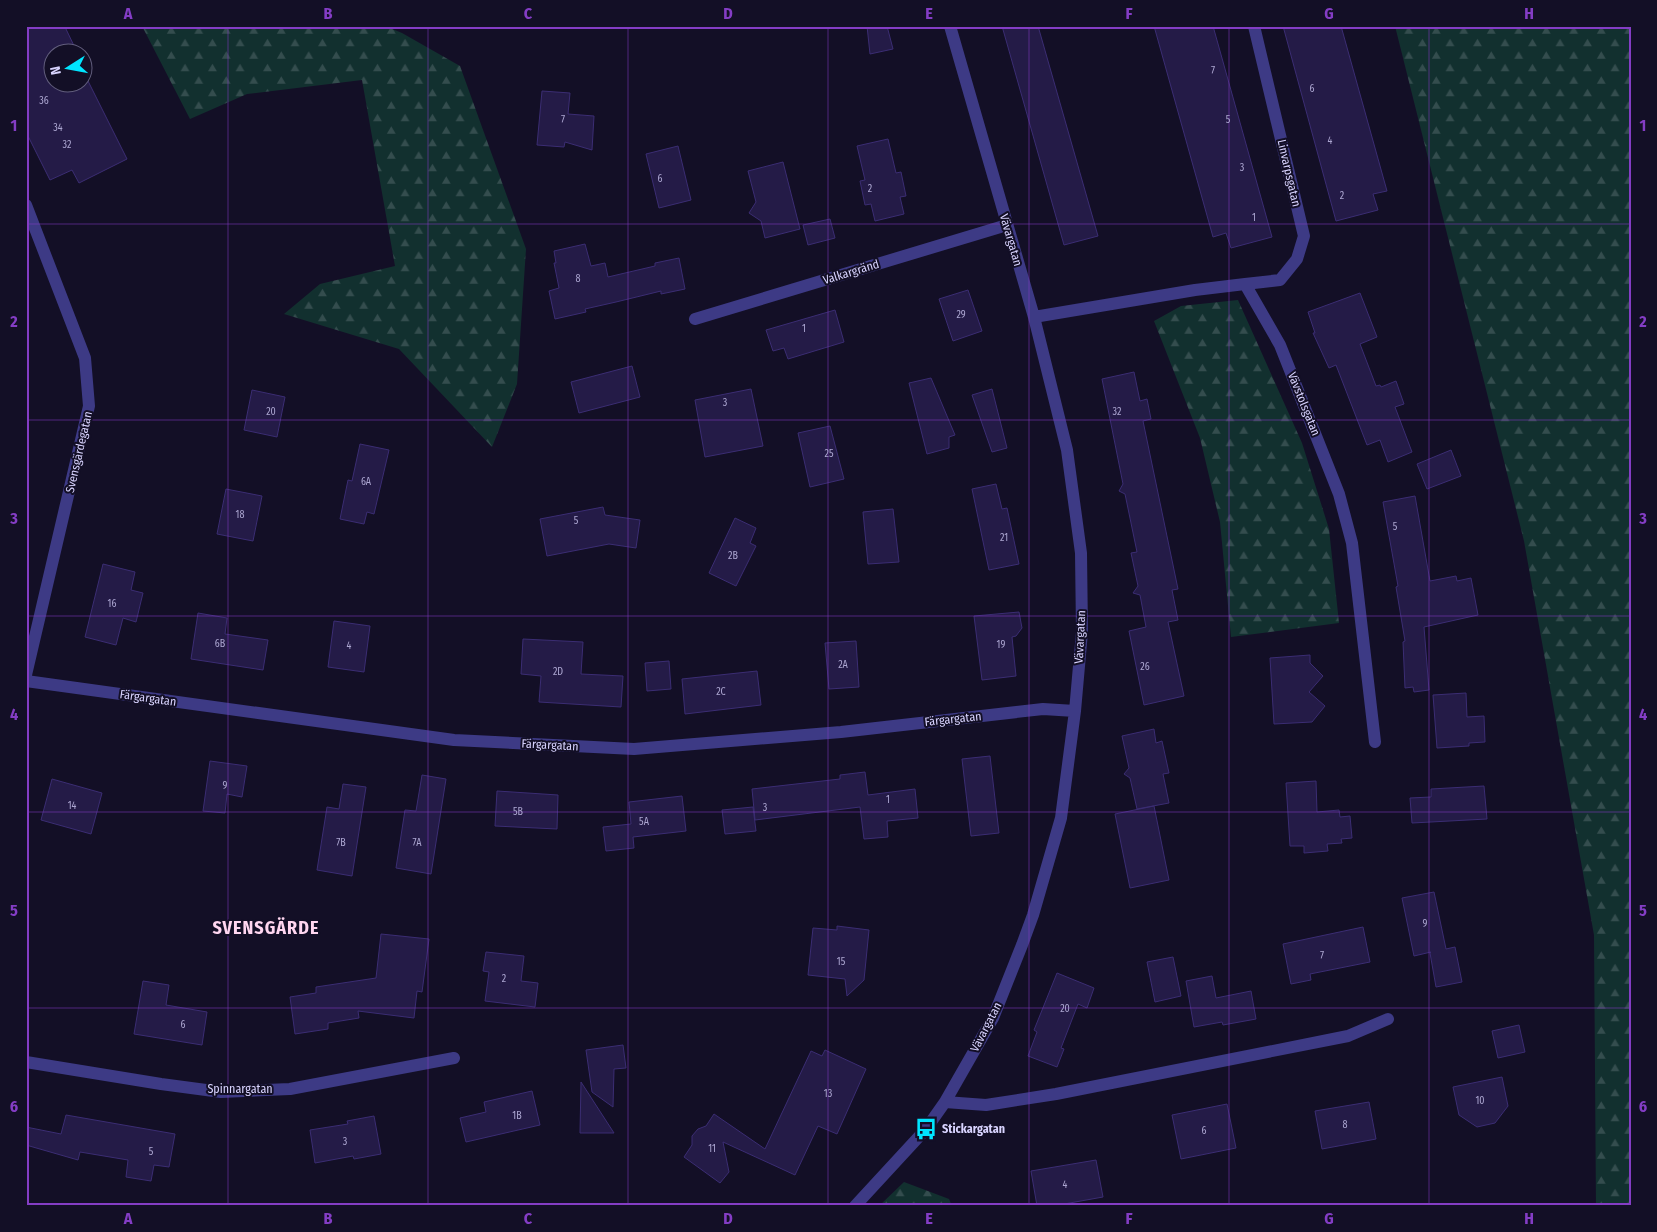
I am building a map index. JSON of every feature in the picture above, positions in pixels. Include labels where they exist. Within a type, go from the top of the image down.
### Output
[{"type":"street","name":"Vävargatan","points":[[855,1206],[926,1129],[945,1102],[993,1018],[1033,915],[1061,818],[1075,711],[1082,632],[1081,553],[1067,450],[1034,317],[950,26]]},
{"type":"street","name":"Linvarpsgatan","points":[[1245,284],[1280,280],[1297,259],[1304,236],[1254,26]]},
{"type":"street","name":"Svensgärdegatan","points":[[26,205],[37,228],[86,358],[90,406],[26,675]]},
{"type":"street","name":"Valkargränd","points":[[694,319],[1007,225]]},
{"type":"street","points":[[1034,317],[1195,290],[1245,284]]},
{"type":"street","name":"Vävstolsgatan","points":[[1245,284],[1280,345],[1339,494],[1352,543],[1375,742]]},
{"type":"street","name":"Färgargatan","points":[[26,681],[454,740],[634,748],[841,732],[1043,709],[1075,711]]},
{"type":"street","points":[[945,1102],[986,1105],[1056,1094],[1348,1036],[1388,1019]]},
{"type":"street","name":"Spinnargatan","points":[[26,1062],[221,1092],[290,1089],[454,1058]]},
{"type":"green space","points":[[142,26],[385,26],[402,33],[460,66],[526,249],[517,384],[492,447],[399,349],[284,314],[320,284],[395,266],[362,80],[247,94],[190,119]]},
{"type":"green space","points":[[1395,26],[1631,26],[1631,1206],[1596,1206],[1594,935],[1524,541]]},
{"type":"green space","points":[[1238,300],[1302,443],[1329,529],[1339,623],[1231,637],[1220,522],[1200,438],[1154,321],[1181,306]]},
{"type":"green space","points":[[904,1182],[949,1199],[952,1206],[879,1206]]},
{"type":"building","points":[[26,26],[65,27],[72,42],[42,42],[42,92],[92,92],[92,89],[127,159],[79,183],[72,170],[50,180],[26,132]]},
{"type":"building","points":[[867,26],[887,26],[893,49],[870,54]]},
{"type":"building","points":[[1002,26],[1038,26],[1098,236],[1064,245]]},
{"type":"building","points":[[1154,26],[1213,26],[1272,237],[1231,248],[1226,233],[1213,237]]},
{"type":"building","points":[[1283,26],[1341,26],[1387,191],[1373,194],[1378,210],[1336,221]]},
{"type":"building","points":[[542,91],[570,93],[568,114],[594,116],[592,150],[565,142],[564,147],[537,145]]},
{"type":"building","points":[[888,139],[896,173],[901,172],[906,196],[900,197],[904,214],[875,221],[871,204],[865,205],[860,181],[865,180],[857,146]]},
{"type":"building","points":[[678,146],[691,200],[659,208],[646,154]]},
{"type":"building","points":[[783,162],[800,229],[765,238],[761,221],[749,213],[756,202],[748,171]]},
{"type":"building","points":[[830,219],[835,238],[808,245],[803,225]]},
{"type":"building","points":[[585,244],[591,266],[605,263],[608,277],[655,266],[655,263],[679,258],[685,289],[661,294],[661,291],[585,309],[586,312],[555,319],[549,291],[559,288],[554,263],[556,263],[554,251]]},
{"type":"building","points":[[968,290],[982,331],[953,341],[939,299]]},
{"type":"building","points":[[1360,293],[1377,337],[1360,344],[1376,386],[1380,385],[1381,387],[1396,381],[1404,404],[1395,407],[1412,452],[1388,462],[1380,440],[1367,445],[1336,365],[1329,368],[1313,333],[1315,333],[1308,312]]},
{"type":"building","points":[[835,310],[844,342],[788,359],[784,348],[773,351],[766,330]]},
{"type":"building","points":[[632,366],[640,397],[579,413],[571,382]]},
{"type":"building","points":[[1134,372],[1140,401],[1147,399],[1151,419],[1143,421],[1178,589],[1172,590],[1178,620],[1168,622],[1184,696],[1144,705],[1129,631],[1146,627],[1140,595],[1133,593],[1138,586],[1131,553],[1137,552],[1125,494],[1119,491],[1123,484],[1102,379]]},
{"type":"building","points":[[931,378],[955,435],[949,437],[949,448],[927,454],[909,383]]},
{"type":"building","points":[[751,389],[763,446],[705,457],[695,400]]},
{"type":"building","points":[[992,389],[1007,448],[992,452],[972,395]]},
{"type":"building","points":[[252,390],[285,397],[277,437],[244,430]]},
{"type":"building","points":[[830,426],[844,479],[810,487],[798,433]]},
{"type":"building","points":[[360,444],[389,450],[374,514],[367,512],[364,524],[340,519],[348,480],[352,481]]},
{"type":"building","points":[[1451,450],[1461,476],[1427,489],[1417,464]]},
{"type":"building","points":[[996,484],[1002,509],[1007,508],[1019,564],[989,570],[972,489]]},
{"type":"building","points":[[226,489],[262,496],[253,541],[217,534]]},
{"type":"building","points":[[1415,496],[1430,581],[1456,576],[1457,581],[1471,578],[1478,615],[1424,627],[1429,690],[1414,692],[1413,687],[1405,688],[1403,642],[1405,641],[1396,587],[1398,586],[1383,502]]},
{"type":"building","points":[[603,507],[605,515],[640,520],[636,548],[609,544],[547,556],[540,519]]},
{"type":"building","points":[[893,509],[899,562],[868,564],[863,512]]},
{"type":"building","points":[[735,518],[756,528],[750,543],[756,546],[736,586],[709,573]]},
{"type":"building","points":[[103,564],[135,572],[131,590],[143,593],[136,622],[123,618],[116,645],[85,637]]},
{"type":"building","points":[[1019,612],[1022,628],[1016,636],[1012,637],[1016,676],[982,680],[974,616]]},
{"type":"building","points":[[198,613],[227,618],[225,634],[268,640],[263,670],[191,659]]},
{"type":"building","points":[[334,621],[370,626],[364,672],[328,667]]},
{"type":"building","points":[[523,639],[583,642],[581,674],[623,676],[621,707],[539,702],[541,676],[521,674]]},
{"type":"building","points":[[856,641],[859,687],[829,689],[825,643]]},
{"type":"building","points":[[1310,655],[1310,663],[1323,676],[1309,692],[1325,706],[1312,722],[1274,724],[1270,658]]},
{"type":"building","points":[[669,661],[671,689],[647,691],[645,663]]},
{"type":"building","points":[[757,671],[761,705],[685,714],[682,679]]},
{"type":"building","points":[[1466,693],[1467,717],[1484,716],[1485,742],[1469,743],[1469,746],[1437,748],[1433,695]]},
{"type":"building","points":[[1154,729],[1156,743],[1162,741],[1169,773],[1163,774],[1169,803],[1137,809],[1130,778],[1124,774],[1129,768],[1122,736]]},
{"type":"building","points":[[990,756],[999,833],[971,836],[962,759]]},
{"type":"building","points":[[210,761],[247,766],[242,797],[227,794],[225,813],[203,811]]},
{"type":"building","points":[[865,772],[868,795],[915,789],[918,818],[887,821],[888,837],[864,839],[860,807],[755,820],[752,789],[840,779],[840,775]]},
{"type":"building","points":[[422,775],[446,779],[431,874],[396,868],[405,810],[416,811]]},
{"type":"building","points":[[52,779],[102,793],[91,834],[41,820]]},
{"type":"building","points":[[1316,781],[1317,812],[1339,810],[1340,817],[1350,816],[1352,838],[1341,839],[1342,843],[1327,844],[1328,851],[1304,853],[1304,846],[1290,846],[1286,783]]},
{"type":"building","points":[[343,784],[366,787],[352,876],[317,870],[327,807],[339,809]]},
{"type":"building","points":[[1484,786],[1487,819],[1412,823],[1410,798],[1431,797],[1431,789]]},
{"type":"building","points":[[497,791],[558,795],[557,829],[495,826]]},
{"type":"building","points":[[682,796],[686,831],[633,837],[634,848],[606,851],[603,827],[631,824],[629,802]]},
{"type":"building","points":[[1154,806],[1169,880],[1130,888],[1115,814]]},
{"type":"building","points":[[753,807],[756,831],[725,834],[722,810]]},
{"type":"building","points":[[1434,892],[1446,949],[1455,947],[1462,982],[1436,987],[1431,952],[1414,956],[1402,898]]},
{"type":"building","points":[[837,926],[869,930],[864,980],[847,996],[845,979],[808,975],[813,928],[837,930]]},
{"type":"building","points":[[1363,927],[1370,962],[1310,974],[1311,980],[1291,984],[1283,944]]},
{"type":"building","points":[[381,934],[429,939],[422,992],[417,991],[414,1018],[358,1011],[359,1018],[328,1023],[328,1029],[295,1034],[290,997],[316,993],[316,987],[376,978]]},
{"type":"building","points":[[486,952],[524,956],[521,981],[538,983],[535,1007],[485,1001],[489,972],[483,971]]},
{"type":"building","points":[[1173,957],[1181,996],[1155,1002],[1147,962]]},
{"type":"building","points":[[1057,973],[1094,988],[1087,1008],[1078,1004],[1061,1048],[1064,1049],[1057,1067],[1028,1056],[1037,1032],[1034,1030]]},
{"type":"building","points":[[1212,976],[1216,998],[1251,991],[1256,1019],[1223,1025],[1222,1022],[1194,1027],[1186,981]]},
{"type":"building","points":[[143,981],[169,985],[166,1005],[207,1012],[202,1045],[134,1034]]},
{"type":"building","points":[[1519,1025],[1525,1052],[1498,1058],[1492,1031]]},
{"type":"building","points":[[623,1045],[626,1068],[614,1069],[613,1107],[592,1092],[586,1050]]},
{"type":"building","points":[[825,1050],[866,1069],[837,1134],[818,1126],[795,1175],[723,1142],[729,1172],[720,1183],[684,1157],[692,1145],[692,1136],[698,1129],[706,1126],[714,1114],[765,1149],[811,1051],[822,1056]]},
{"type":"building","points":[[1502,1077],[1508,1106],[1495,1123],[1477,1127],[1459,1115],[1453,1087]]},
{"type":"building","points":[[581,1082],[614,1133],[580,1133]]},
{"type":"building","points":[[532,1091],[540,1125],[466,1142],[460,1118],[486,1112],[484,1102]]},
{"type":"building","points":[[1369,1102],[1376,1139],[1322,1149],[1315,1111]]},
{"type":"building","points":[[1227,1104],[1236,1148],[1181,1159],[1172,1115]]},
{"type":"building","points":[[66,1115],[175,1134],[169,1167],[154,1165],[151,1181],[126,1177],[128,1160],[80,1152],[78,1160],[26,1145],[26,1127],[61,1134]]},
{"type":"building","points":[[374,1116],[381,1154],[354,1159],[353,1156],[315,1163],[310,1130],[348,1124],[347,1121]]},
{"type":"building","points":[[1096,1160],[1103,1197],[1053,1206],[1037,1206],[1031,1171]]},
{"type":"place","name":"Stickargatan","points":[[926,1129]]},
{"type":"district","name":"SVENSGÄRDE","points":[[266,928]]}]
